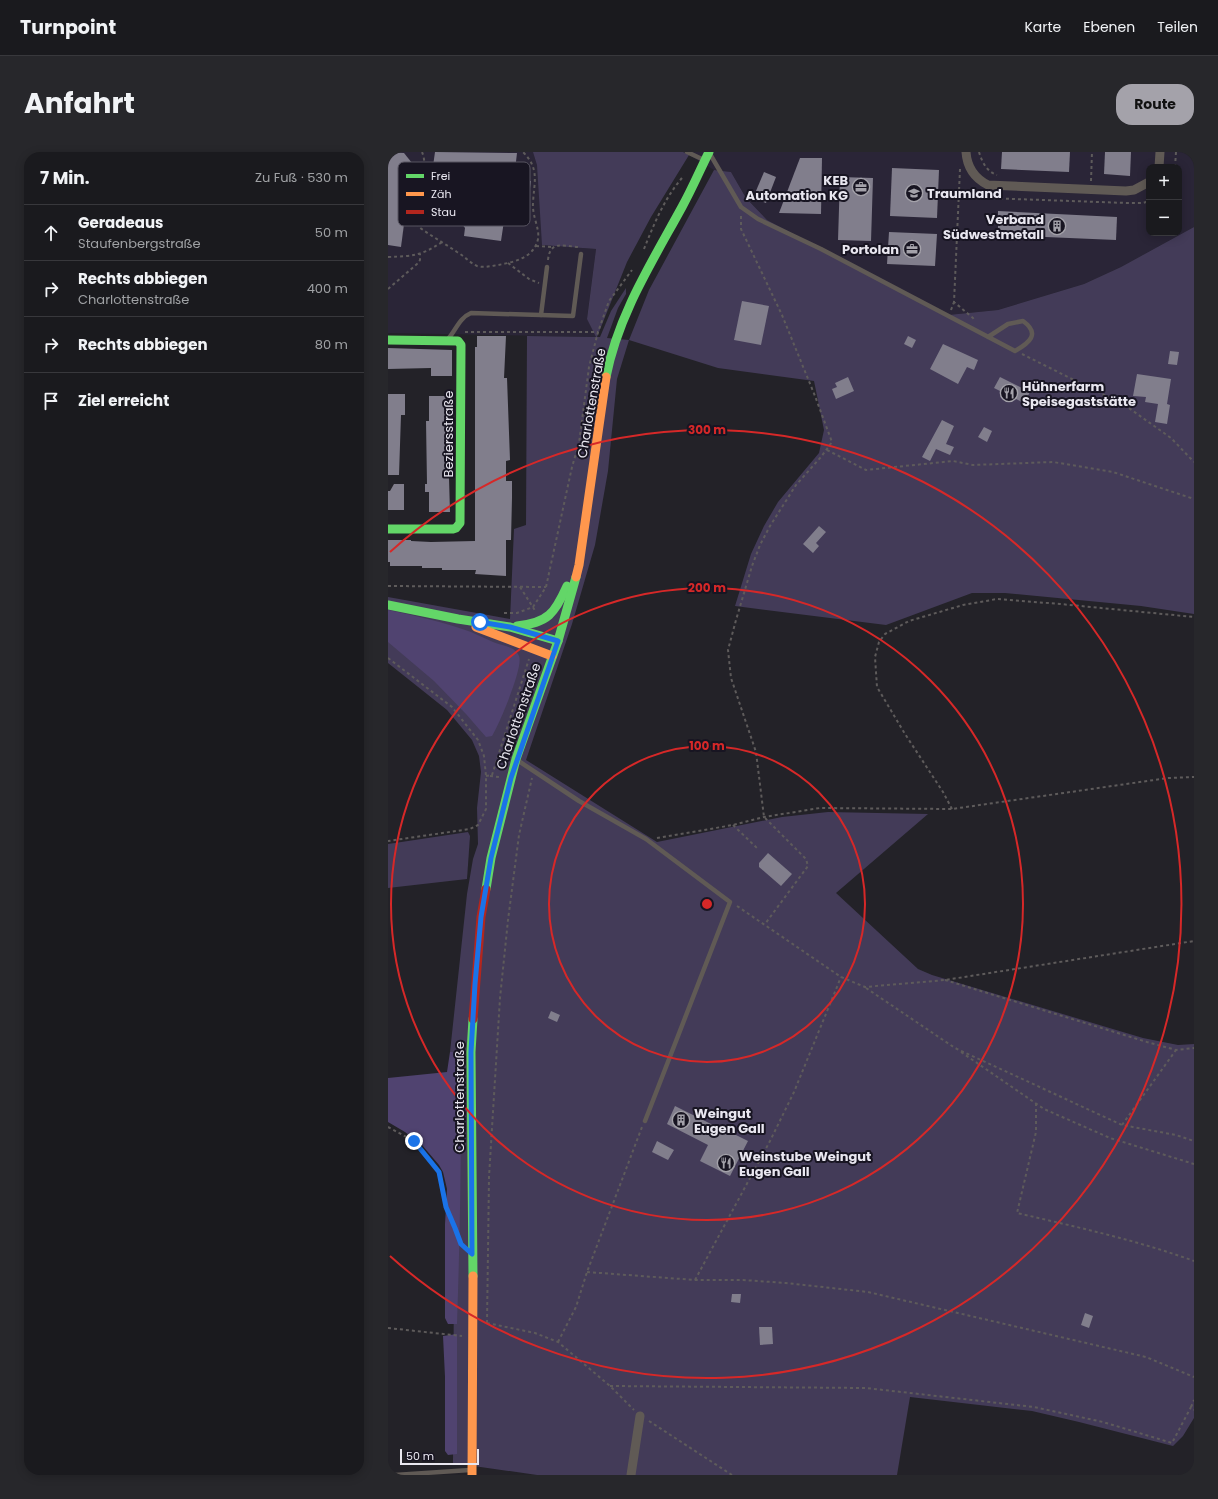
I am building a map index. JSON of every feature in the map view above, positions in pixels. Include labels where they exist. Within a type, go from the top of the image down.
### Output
[{"type":"main road","name":"Charlottenstraße","points":[[472,1472],[473,1338],[471,1052],[481,917],[491,858],[516,759],[558,641],[579,565],[606,375],[614,345],[624,315],[638,285],[683,205],[708,155]]},
{"type":"main road","points":[[388,340],[447,340]]},
{"type":"main road","name":"Beziersstraße","points":[[388,529],[453,529],[460,523],[461,345],[458,341],[447,340]]},
{"type":"main road","points":[[510,627],[530,626],[548,618],[560,602],[579,565]]},
{"type":"main road","points":[[388,605],[458,620],[510,627],[558,641]]},
{"type":"main road","points":[[458,620],[552,656]]},
{"type":"street","points":[[1158,164],[1160,152]]},
{"type":"street","points":[[966,157],[970,169],[981,181],[988,185],[1090,190],[1134,190],[1146,184]]},
{"type":"street","points":[[631,1475],[640,1416]]},
{"type":"lane","points":[[687,152],[708,155],[715,161],[741,207],[758,219],[821,249],[973,330],[1015,351],[1028,344],[1032,334],[1030,326],[1023,321],[1008,324],[988,337]]},
{"type":"lane","points":[[447,340],[454,332],[461,319],[471,313],[572,316],[581,254]]},
{"type":"lane","points":[[541,315],[547,267]]},
{"type":"lane","points":[[516,759],[579,801],[646,839],[730,902],[644,1121]]},
{"type":"lane","points":[[394,1475],[472,1472]]},
{"type":"path","points":[[422,152],[424,162]]},
{"type":"path","points":[[418,226],[478,266],[485,267],[508,263],[519,260],[528,254],[535,246],[538,238],[538,230],[532,213],[536,179],[533,166],[523,152]]},
{"type":"path","points":[[979,152],[986,168],[993,174],[999,175],[998,186]]},
{"type":"path","points":[[1090,190],[1092,152]]},
{"type":"path","points":[[1175,164],[1176,152]]},
{"type":"path","points":[[966,157],[960,168],[954,302],[973,318],[976,324],[973,330]]},
{"type":"path","points":[[644,250],[657,216],[674,188],[685,175]]},
{"type":"path","points":[[958,197],[1127,203],[1146,202]]},
{"type":"path","points":[[741,207],[741,229],[782,315],[832,442],[827,450],[796,485],[770,526],[760,545],[740,604],[728,650],[731,678],[756,752],[764,817],[806,859],[808,866],[765,924]]},
{"type":"path","points":[[388,257],[420,254],[430,250],[442,242]]},
{"type":"path","points":[[535,246],[552,247],[557,245],[580,247],[581,254]]},
{"type":"path","points":[[547,267],[549,251],[552,247]]},
{"type":"path","points":[[388,288],[417,264],[420,260],[420,254]]},
{"type":"path","points":[[508,263],[529,279],[545,284]]},
{"type":"path","points":[[500,614],[517,613],[533,607],[546,587],[572,467],[579,443],[589,367],[598,332],[610,301],[634,268]]},
{"type":"path","points":[[454,332],[598,332]]},
{"type":"path","points":[[1015,351],[1126,406],[1171,438],[1194,462]]},
{"type":"path","points":[[827,450],[866,470],[953,461],[973,465],[1053,462],[1113,472],[1194,500]]},
{"type":"path","points":[[388,586],[546,587]]},
{"type":"path","points":[[520,587],[533,607]]},
{"type":"path","points":[[952,809],[877,687],[875,657],[879,642],[885,634],[909,621],[963,605],[997,600],[1060,604],[1194,617]]},
{"type":"path","points":[[486,776],[492,775],[532,652]]},
{"type":"path","points":[[388,658],[452,707],[478,740],[484,756],[486,776],[486,809],[478,825],[470,829],[388,841]]},
{"type":"path","points":[[487,1323],[489,1177],[500,998],[519,835],[529,787],[534,771]]},
{"type":"path","points":[[646,839],[733,825],[764,817],[820,808],[952,809],[1168,778],[1194,777]]},
{"type":"path","points":[[733,825],[759,850]]},
{"type":"path","points":[[730,902],[765,924],[841,977],[865,988],[1044,1109],[1110,1138],[1194,1164]]},
{"type":"path","points":[[865,988],[945,980],[1194,941]]},
{"type":"path","points":[[695,1280],[770,1141],[794,1092],[841,977]]},
{"type":"path","points":[[945,980],[1176,1050],[1194,1048]]},
{"type":"path","points":[[955,1048],[1122,1125],[1176,1135],[1194,1141]]},
{"type":"path","points":[[1122,1125],[1176,1050]]},
{"type":"path","points":[[1036,1104],[1036,1132],[1017,1213],[1125,1239],[1194,1261]]},
{"type":"path","points":[[558,1342],[576,1307],[587,1272],[644,1121]]},
{"type":"path","points":[[388,1127],[414,1141],[439,1172],[446,1207],[461,1244],[472,1254]]},
{"type":"path","points":[[587,1272],[695,1280],[743,1280],[786,1283],[868,1292],[1146,1357],[1194,1377]]},
{"type":"path","points":[[482,1322],[535,1333],[558,1342],[610,1386],[640,1416],[732,1475]]},
{"type":"path","points":[[388,1328],[473,1338]]},
{"type":"path","points":[[610,1386],[866,1388],[1034,1408],[1103,1422],[1172,1443],[1194,1400]]},
{"type":"path","points":[[1191,1407],[1194,1410]]},
{"type":"shaded area","points":[[388,152],[547,152],[542,245],[596,249],[587,318],[596,337],[388,333]]},
{"type":"shaded area","points":[[533,152],[683,152],[689,155],[651,217],[627,262],[597,337],[600,337],[611,311],[626,288],[626,294],[618,308],[607,338],[629,340],[617,379],[608,471],[595,545],[572,624],[526,760],[657,842],[782,817],[828,812],[928,814],[836,893],[918,969],[932,975],[1143,1038],[1178,1045],[1194,1044],[1194,1418],[1183,1436],[1173,1446],[1032,1411],[910,1397],[897,1475],[537,1475],[453,1463],[455,1052],[450,1052],[467,894],[473,859],[478,844],[477,808],[481,772],[479,756],[472,740],[447,710],[388,663],[388,597],[510,619],[514,529],[526,525],[527,336],[596,337],[587,319],[596,249],[542,245],[537,165]]},
{"type":"shaded area","points":[[684,152],[1194,152],[1194,227],[1182,234],[1182,164],[1146,164],[1146,236],[1178,236],[1121,267],[1084,284],[998,310],[948,315],[767,220],[746,198],[731,172],[714,170]]},
{"type":"shaded area","points":[[714,170],[731,172],[746,198],[767,220],[948,315],[998,310],[1084,284],[1121,267],[1178,236],[1182,236],[1182,234],[1194,227],[1194,614],[1141,606],[1005,593],[972,593],[886,625],[735,606],[751,554],[764,526],[778,502],[819,453],[824,430],[814,381],[718,368],[629,340],[649,290]]},
{"type":"shaded area","points":[[388,610],[461,628],[515,650],[519,656],[520,662],[518,671],[505,708],[492,736],[486,737],[434,681],[388,642]]},
{"type":"shaded area","points":[[468,832],[470,836],[467,879],[388,888],[388,844]]},
{"type":"shaded area","points":[[450,1052],[460,1052],[461,1120],[457,1324],[448,1324],[445,1318],[445,1224],[447,1189],[443,1172],[422,1145],[405,1132],[388,1122],[388,1078],[447,1072]]},
{"type":"shaded area","points":[[457,1334],[457,1454],[448,1455],[445,1451],[445,1377],[443,1336]]},
{"type":"building","points":[[388,152],[404,153],[411,162],[398,162],[398,226],[404,226],[401,247],[388,245]]},
{"type":"building","points":[[435,152],[517,153],[516,162],[434,162]]},
{"type":"building","points":[[1002,152],[1070,152],[1069,172],[1001,169]]},
{"type":"building","points":[[1105,152],[1131,152],[1130,176],[1104,174]]},
{"type":"building","points":[[800,158],[822,158],[821,214],[779,213]]},
{"type":"building","name":"Traumland","points":[[892,168],[939,170],[937,218],[890,216]]},
{"type":"building","points":[[764,172],[776,177],[766,203],[753,198]]},
{"type":"building","points":[[840,177],[873,178],[871,241],[838,240]]},
{"type":"building","name":"Verband Südwestmetall","points":[[998,211],[1117,217],[1116,240],[998,235]]},
{"type":"building","points":[[463,226],[503,226],[501,241],[464,236],[465,228]]},
{"type":"building","name":"Portolan","points":[[889,232],[937,234],[935,266],[887,264]]},
{"type":"building","points":[[742,301],[769,306],[761,345],[734,340]]},
{"type":"building","points":[[477,336],[506,336],[504,378],[507,378],[510,460],[506,461],[506,481],[512,481],[512,498],[511,540],[506,540],[506,576],[475,574],[476,570],[442,570],[442,568],[422,568],[422,566],[390,566],[390,562],[388,562],[388,540],[431,542],[475,541],[475,347],[477,347]]},
{"type":"building","points":[[908,336],[916,340],[912,348],[904,344]]},
{"type":"building","points":[[943,344],[978,360],[974,370],[967,367],[958,384],[930,369]]},
{"type":"building","points":[[388,348],[452,350],[452,376],[431,376],[431,368],[388,369]]},
{"type":"building","points":[[1170,351],[1179,352],[1177,365],[1168,364]]},
{"type":"building","points":[[1137,374],[1171,379],[1167,404],[1170,405],[1167,424],[1155,422],[1158,404],[1145,402],[1146,397],[1133,396]]},
{"type":"building","points":[[848,377],[854,391],[836,399],[832,389],[837,387],[835,383]]},
{"type":"building","points":[[1000,377],[1030,392],[1024,403],[994,388]]},
{"type":"building","points":[[388,394],[405,394],[405,415],[401,415],[399,475],[388,475]]},
{"type":"building","points":[[429,396],[450,396],[448,439],[452,441],[448,444],[450,512],[429,512],[429,492],[425,492],[425,484],[427,484],[426,421],[429,421]]},
{"type":"building","points":[[942,420],[954,426],[946,444],[954,447],[950,455],[936,449],[930,461],[922,457]]},
{"type":"building","points":[[984,427],[992,431],[987,442],[978,437]]},
{"type":"building","points":[[394,484],[404,484],[404,510],[388,510],[388,491],[390,491]]},
{"type":"building","points":[[819,526],[826,532],[816,543],[819,546],[813,553],[803,544]]},
{"type":"building","points":[[768,853],[792,874],[781,886],[759,867],[759,863]]},
{"type":"building","points":[[551,1011],[560,1015],[557,1022],[548,1018]]},
{"type":"building","points":[[675,1106],[748,1141],[730,1176],[700,1161],[708,1145],[667,1124]]},
{"type":"building","points":[[657,1141],[674,1150],[668,1160],[652,1152]]},
{"type":"building","points":[[732,1294],[741,1294],[740,1303],[731,1302]]},
{"type":"building","points":[[1085,1313],[1093,1316],[1089,1328],[1081,1325]]},
{"type":"building","points":[[759,1327],[772,1327],[773,1344],[760,1345]]},
{"type":"traffic: fast","points":[[606,377],[611,354],[627,310],[686,200],[709,152]]},
{"type":"traffic: fast","points":[[388,340],[458,341],[461,345],[460,523],[453,529],[388,529]]},
{"type":"traffic: fast","points":[[486,889],[491,858],[516,759],[558,641],[576,577]]},
{"type":"traffic: fast","points":[[517,626],[528,625],[549,615],[554,610],[567,586]]},
{"type":"traffic: fast","points":[[388,605],[458,619],[510,627],[558,641]]},
{"type":"traffic: fast","points":[[473,1019],[471,1052],[473,1276]]},
{"type":"traffic: slow","points":[[576,577],[606,377]]},
{"type":"traffic: slow","points":[[476,627],[552,656]]},
{"type":"traffic: slow","points":[[472,1475],[473,1276]]},
{"type":"traffic: jam","points":[[473,1019],[481,917],[486,889]]},
{"type":"place","name":"KEB Automation KG","points":[[861,187]]},
{"type":"place","name":"Traumland","points":[[914,193]]},
{"type":"place","name":"Verband Südwestmetall","points":[[1057,226]]},
{"type":"place","name":"Portolan","points":[[912,249]]},
{"type":"place","name":"Hühnerfarm Speisegaststätte","points":[[1009,393]]},
{"type":"place","name":"Weingut Eugen Gall","points":[[681,1120]]},
{"type":"place","name":"Weinstube Weingut Eugen Gall","points":[[726,1163]]},
{"type":"route","points":[[414,1141],[439,1172],[446,1207],[461,1244],[472,1254],[471,1052],[481,917],[491,858],[516,759],[558,641],[510,627],[480,622]]}]
